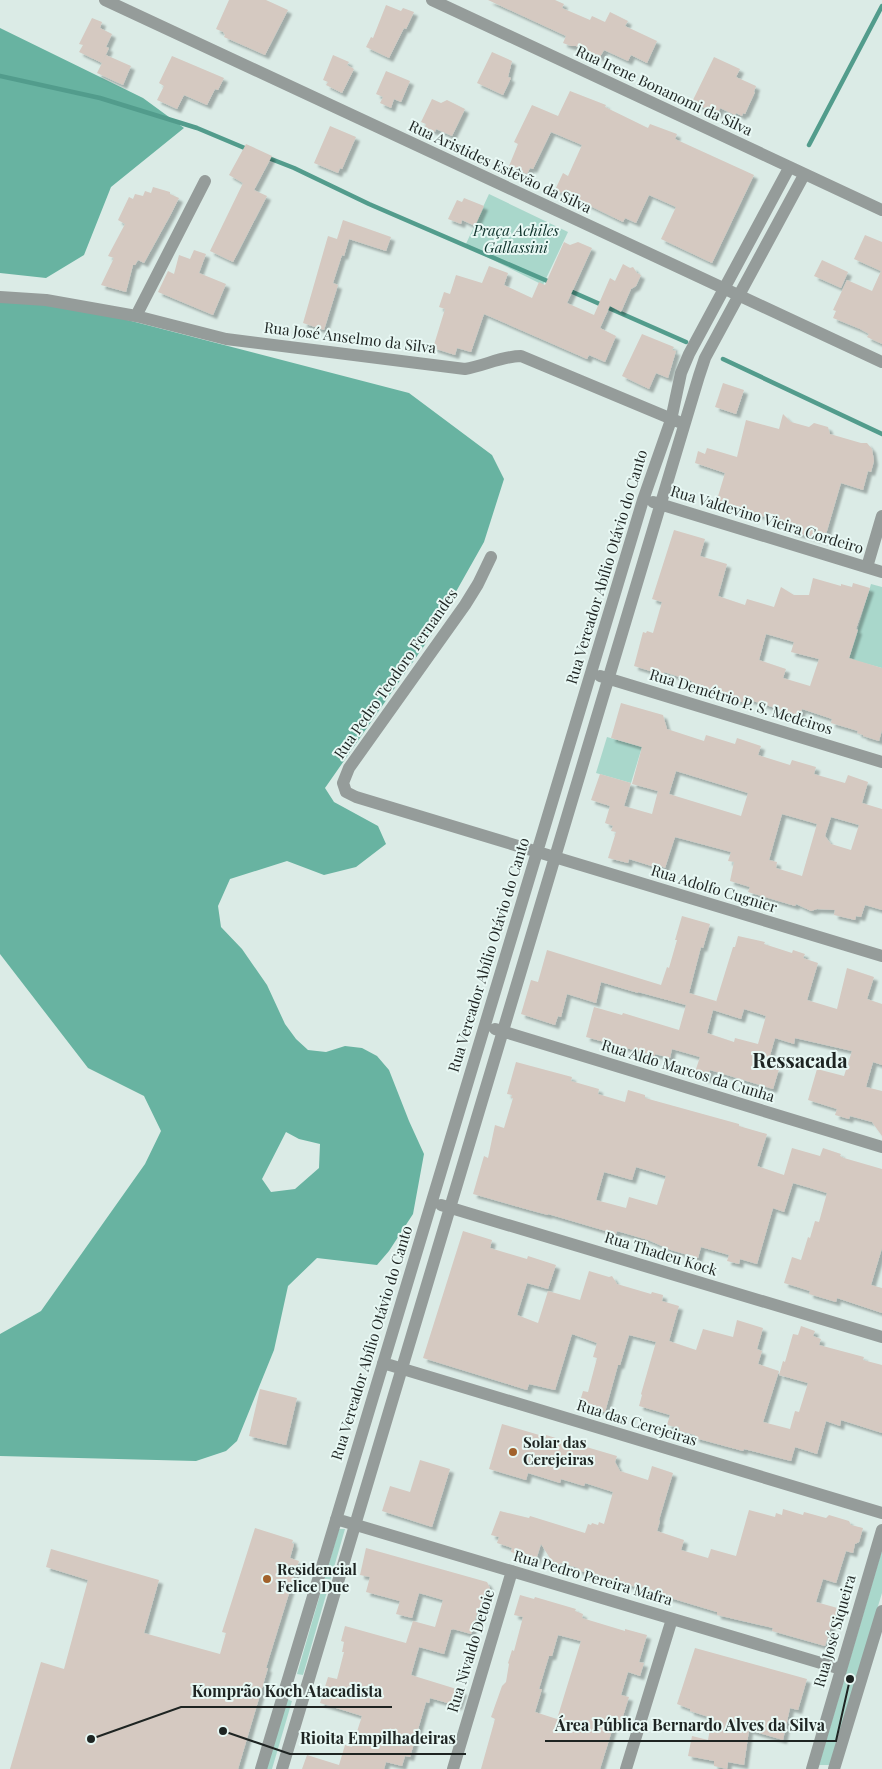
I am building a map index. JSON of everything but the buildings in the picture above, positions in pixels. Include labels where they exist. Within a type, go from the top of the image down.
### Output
[{"type":"street","name":"Rua Aristides Estêvão da Silva","points":[[105,0],[882,362]]},
{"type":"street","name":"Rua Irene Bonanomi da Silva","points":[[432,0],[882,210]]},
{"type":"street","name":"Rua Vereador Abílio Otávio do Canto","points":[[261,1769],[643,500],[671,420],[681,373],[689,354],[789,168]]},
{"type":"street","points":[[282,1769],[705,358],[804,174]]},
{"type":"street","points":[[136,316],[205,181]]},
{"type":"street","name":"Rua José Anselmo da Silva","points":[[0,297],[46,300],[136,316],[226,339],[465,369],[481,366],[510,356],[521,356],[530,358],[671,420],[684,423]]},
{"type":"street","name":"Rua Valdevino Vieira Cordeiro","points":[[643,500],[882,572]]},
{"type":"street","points":[[867,568],[882,516]]},
{"type":"street","name":"Rua Pedro Teodoro Fernandes","points":[[491,557],[465,605],[349,768],[343,783],[346,792],[356,797],[537,852]]},
{"type":"street","name":"Rua Demétrio P. S. Medeiros","points":[[591,673],[882,762]]},
{"type":"street","name":"Rua Adolfo Cugnier","points":[[537,852],[882,956]]},
{"type":"street","name":"Rua Aldo Marcos da Cunha","points":[[485,1026],[882,1148]]},
{"type":"street","name":"Rua Thadeu Kock","points":[[432,1202],[882,1337]]},
{"type":"street","name":"Rua das Cerejeiras","points":[[383,1363],[882,1513]]},
{"type":"street","name":"Rua Pedro Pereira Mafra","points":[[336,1519],[841,1669]]},
{"type":"street","name":"Rua José Siqueira","points":[[812,1769],[882,1530]]},
{"type":"street","name":"Rua Nivaldo Detoie","points":[[453,1769],[512,1572]]},
{"type":"street","points":[[834,1769],[882,1611]]},
{"type":"street","points":[[626,1769],[672,1619]]},
{"type":"street","points":[[286,1684],[306,1689]]},
{"type":"green space","points":[[0,28],[143,98],[184,128],[111,187],[84,255],[46,278],[0,273]]},
{"type":"green space","name":"Praça Achiles Gallassini","points":[[489,194],[568,232],[543,285],[465,246]]},
{"type":"green space","points":[[0,295],[108,315],[409,393],[492,455],[504,479],[484,542],[431,636],[325,788],[334,802],[378,826],[386,844],[356,867],[324,875],[287,861],[230,879],[218,906],[221,927],[242,949],[267,985],[285,1024],[296,1039],[308,1050],[326,1052],[345,1046],[362,1048],[377,1056],[389,1070],[424,1154],[413,1214],[389,1251],[377,1265],[317,1258],[288,1286],[274,1350],[237,1441],[226,1451],[196,1461],[0,1456],[0,1334],[41,1311],[145,1164],[161,1131],[144,1096],[88,1068],[0,954]],"holes":[[[286,1132],[299,1139],[320,1144],[319,1168],[295,1189],[271,1192],[262,1179]]]},
{"type":"green space","points":[[871,584],[882,587],[882,668],[849,659]]},
{"type":"green space","points":[[607,737],[642,747],[631,783],[596,773]]},
{"type":"green space","points":[[339,1529],[345,1529],[303,1675],[297,1674]]},
{"type":"green space","points":[[882,1550],[882,1593],[830,1765],[819,1765]]},
{"type":"green space","points":[[286,1699],[292,1701],[272,1769],[265,1769]]},
{"type":"waterway","points":[[809,145],[882,6]]},
{"type":"waterway","points":[[0,76],[100,98],[197,128],[247,149]]},
{"type":"waterway","points":[[266,157],[552,283]]},
{"type":"waterway","points":[[568,290],[686,342]]},
{"type":"waterway","points":[[723,359],[882,434]]},
{"type":"place","name":"Solar das Cerejeiras","points":[[513,1452]]},
{"type":"place","name":"Residencial Felice Due","points":[[267,1579]]},
{"type":"place","name":"Área Pública Bernardo Alves da Silva","points":[[850,1679]]},
{"type":"place","name":"Rioita Empilhadeiras","points":[[223,1731]]},
{"type":"place","name":"Komprão Koch Atacadista","points":[[91,1739]]},
{"type":"district","name":"Ressacada","points":[[800,1061]]}]
